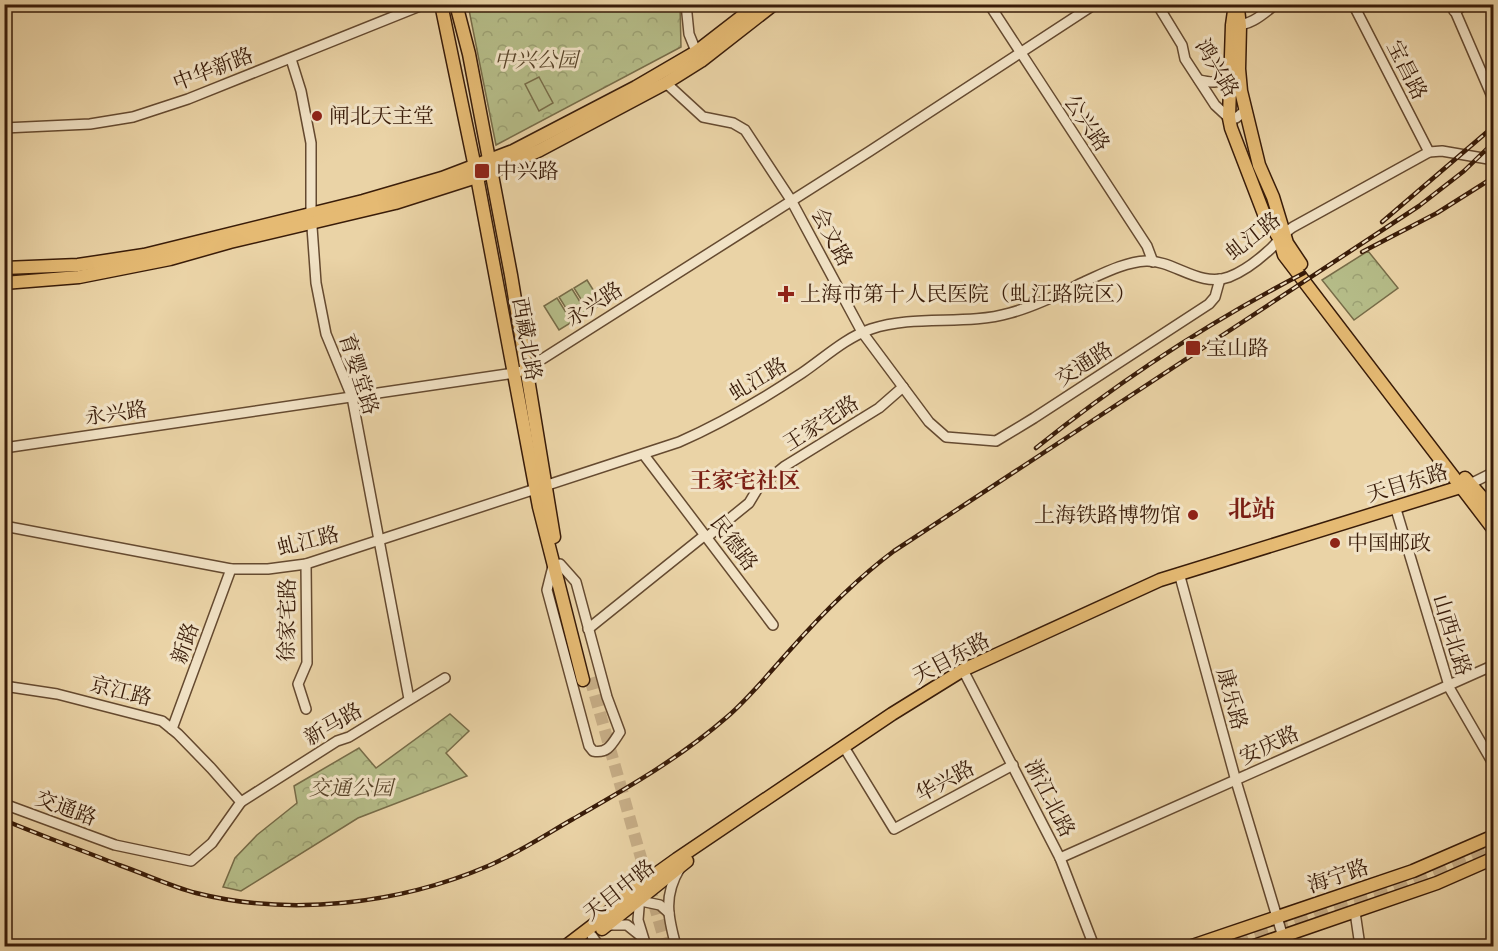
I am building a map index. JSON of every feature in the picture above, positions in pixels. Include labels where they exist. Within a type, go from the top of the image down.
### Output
[{"type":"main road","name":"西藏北路","points":[[441,4],[520,372],[556,565],[586,679]]},
{"type":"main road","name":"西藏北路","points":[[456,4],[469,54],[511,275],[520,372]]},
{"type":"main road","points":[[491,166],[636,87],[698,57],[758,4]]},
{"type":"main road","points":[[4,268],[78,265],[136,256],[395,202],[550,146],[666,82],[774,4]]},
{"type":"main road","points":[[1237,4],[1238,12],[1230,73],[1229,118],[1264,214],[1282,235]]},
{"type":"main road","points":[[1236,25],[1239,69],[1259,165]]},
{"type":"main road","points":[[1229,118],[1238,128],[1259,165],[1273,197],[1284,255],[1465,488],[1494,530]]},
{"type":"main road","points":[[4,283],[79,277],[146,264],[312,218]]},
{"type":"main road","points":[[1465,488],[1494,511]]},
{"type":"main road","name":"天目东路","points":[[641,885],[843,746],[964,673],[1160,580],[1180,576],[1465,488]]},
{"type":"main road","name":"天目东路","points":[[684,863],[964,673]]},
{"type":"main road","name":"海宁路","points":[[1192,946],[1413,871],[1494,836]]},
{"type":"main road","name":"海宁路","points":[[1254,946],[1437,883],[1494,858]]},
{"type":"main road","name":"天目中路","points":[[578,946],[595,941],[607,925],[684,863]]},
{"type":"main road","name":"天目中路","points":[[566,946],[641,885]]},
{"type":"street","name":"中华新路","points":[[4,128],[90,124],[133,117],[188,99],[425,4]]},
{"type":"street","points":[[686,4],[689,34],[698,57]]},
{"type":"street","name":"公兴路","points":[[989,4],[1147,246],[1153,262]]},
{"type":"street","name":"永兴路","points":[[4,448],[520,372],[870,151],[1095,4]]},
{"type":"street","name":"鸿兴路","points":[[1157,4],[1182,45],[1185,59],[1215,105],[1229,118]]},
{"type":"street","points":[[1236,25],[1254,21],[1276,4]]},
{"type":"street","name":"宝昌路","points":[[1353,4],[1429,152]]},
{"type":"street","points":[[1467,4],[1453,8],[1494,101]]},
{"type":"street","name":"育婴堂路","points":[[291,59],[301,91],[311,143],[316,283],[326,334],[352,397],[409,699]]},
{"type":"street","points":[[1199,80],[1216,83],[1230,73]]},
{"type":"street","name":"会文路","points":[[666,82],[703,117],[733,123],[746,130],[791,200],[862,332],[929,422],[946,437]]},
{"type":"street","points":[[1229,118],[1236,118],[1246,110]]},
{"type":"street","points":[[1429,152],[1442,151],[1494,160]]},
{"type":"street","name":"虬江路","points":[[4,526],[231,568],[268,569],[306,564],[644,455],[686,439],[775,391],[862,332],[898,322],[978,318],[1008,314],[1116,268],[1144,261],[1196,276],[1220,279],[1231,276],[1261,257],[1282,235],[1329,206],[1429,152]]},
{"type":"street","name":"交通路","points":[[946,437],[996,441],[1209,304],[1215,297],[1220,279]]},
{"type":"street","name":"王家宅路","points":[[588,629],[752,501],[758,488],[785,466],[879,408],[903,387]]},
{"type":"street","name":"民德路","points":[[644,455],[773,625]]},
{"type":"street","points":[[1465,488],[1494,472]]},
{"type":"street","name":"山西北路","points":[[1396,510],[1449,685],[1494,765]]},
{"type":"street","name":"徐家宅路","points":[[306,564],[307,663],[298,684],[306,710]]},
{"type":"street","points":[[556,565],[576,582],[588,629],[607,697],[620,732],[609,749],[600,752],[593,751],[589,746],[547,590],[556,565]]},
{"type":"street","name":"新路","points":[[172,729],[231,568]]},
{"type":"street","name":"康乐路","points":[[1180,576],[1236,781],[1283,937]]},
{"type":"street","name":"安庆路","points":[[1060,858],[1494,665]]},
{"type":"street","name":"浙江北路","points":[[964,673],[1060,858],[1094,946]]},
{"type":"street","name":"新马路","points":[[241,802],[337,741],[445,678]]},
{"type":"street","name":"京江路","points":[[4,687],[40,690],[158,720],[172,729],[241,802]]},
{"type":"street","name":"华兴路","points":[[847,752],[894,829],[1013,765]]},
{"type":"street","name":"交通路","points":[[4,804],[115,845],[191,861],[212,843],[241,802]]},
{"type":"street","points":[[676,946],[668,902],[670,889],[684,863]]},
{"type":"street","points":[[641,885],[638,914],[645,942]]},
{"type":"street","points":[[624,898],[664,906],[669,916]]},
{"type":"street","points":[[638,914],[643,905],[652,902]]},
{"type":"street","points":[[1355,912],[1360,946]]},
{"type":"street","points":[[607,925],[627,925],[645,942]]},
{"type":"green space","name":"中兴公园","points":[[468,5],[680,5],[681,47],[496,145]]},
{"type":"green space","points":[[539,77],[553,103],[539,111],[525,84]]},
{"type":"green space","points":[[1368,251],[1398,288],[1354,320],[1322,280]]},
{"type":"green space","points":[[587,280],[602,304],[589,312],[574,288]]},
{"type":"green space","points":[[572,289],[587,313],[574,321],[559,297]]},
{"type":"green space","points":[[557,298],[572,322],[559,330],[544,306]]},
{"type":"green space","name":"交通公园","points":[[450,714],[469,731],[446,753],[467,776],[358,818],[241,891],[223,887],[235,858],[257,835],[297,803],[294,786],[359,748],[376,768]]},
{"type":"tunnel","points":[[590,678],[666,946]]},
{"type":"tunnel","points":[[1214,946],[1400,884],[1494,845]]},
{"type":"railway","points":[[1382,222],[1494,126]]},
{"type":"railway","points":[[4,820],[186,890],[232,900],[269,904],[307,905],[382,898],[418,890],[488,866],[521,850],[613,796],[691,746],[752,693],[827,611],[852,586],[894,551],[1419,206],[1464,171],[1494,142]]},
{"type":"railway","points":[[1362,252],[1437,213],[1494,177]]},
{"type":"railway","points":[[1036,448],[1067,423],[1165,354],[1199,332],[1304,273]]},
{"type":"place","name":"闸北天主堂","points":[[317,116]]},
{"type":"place","name":"中兴路","points":[[482,171]]},
{"type":"place","name":"上海市第十人民医院（虬江路院区）","points":[[786,294]]},
{"type":"place","name":"宝山路","points":[[1193,348]]},
{"type":"place","name":"上海铁路博物馆","points":[[1193,515]]},
{"type":"place","name":"中国邮政","points":[[1335,543]]},
{"type":"district","name":"王家宅社区","points":[[745,480]]},
{"type":"district","name":"北站","points":[[1252,509]]}]
